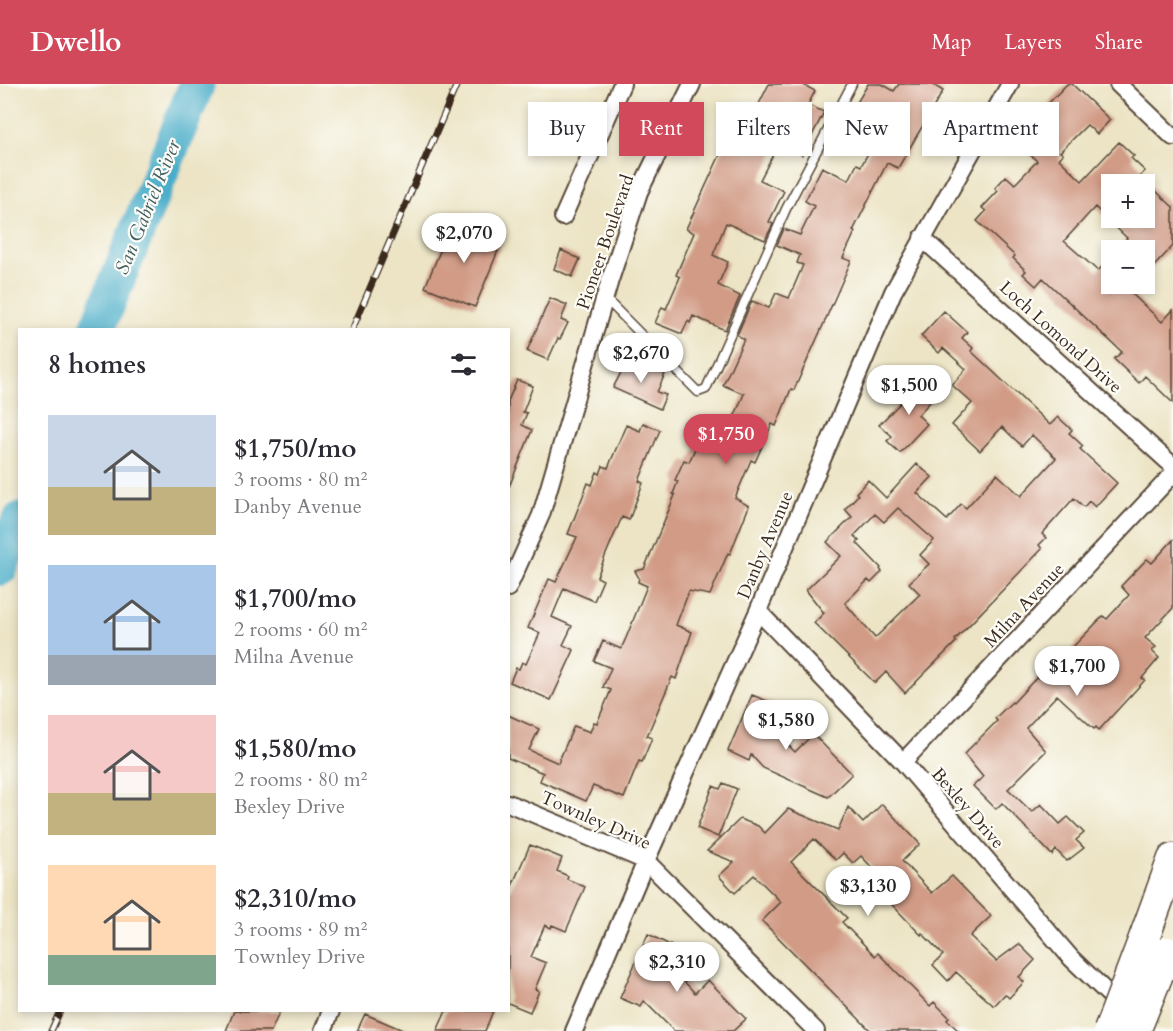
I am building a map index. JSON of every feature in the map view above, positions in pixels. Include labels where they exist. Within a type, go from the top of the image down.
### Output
[{"type":"highway","points":[[1147,1031],[1165,948],[1173,859]]},
{"type":"highway","points":[[1109,1031],[1165,948]]},
{"type":"highway","points":[[1135,1031],[1165,948]]},
{"type":"street","points":[[563,217],[622,84]]},
{"type":"street","name":"Pioneer Boulevard","points":[[510,584],[541,515],[639,192],[692,84]]},
{"type":"street","name":"Danby Avenue","points":[[574,1031],[646,861],[758,612],[893,292],[1010,84]]},
{"type":"street","points":[[1118,84],[1173,137]]},
{"type":"street","name":"Loch Lomond Drive","points":[[922,238],[1173,466]]},
{"type":"street","name":"Milna Avenue","points":[[903,762],[1173,474]]},
{"type":"street","name":"Bexley Drive","points":[[758,612],[903,762],[1071,958],[1147,1031]]},
{"type":"street","name":"Townley Drive","points":[[510,804],[646,861],[816,1031]]},
{"type":"street","points":[[322,1031],[331,1012]]},
{"type":"lane","points":[[605,298],[698,392],[706,389],[786,209],[852,84]]},
{"type":"building","points":[[769,84],[802,84],[815,91],[810,102],[760,102]]},
{"type":"building","points":[[868,84],[882,84],[894,91],[899,84],[932,84],[943,91],[937,102],[922,102],[922,127],[910,147],[910,102],[857,102]]},
{"type":"building","points":[[1067,84],[1072,84],[1110,120],[1097,134],[1087,125],[1060,152],[1063,154],[1059,159],[1082,181],[1119,142],[1134,156],[1131,158],[1145,171],[1142,174],[1101,174],[1101,213],[1095,207],[1064,241],[1098,271],[1101,268],[1101,294],[1132,294],[1162,322],[1173,310],[1173,403],[1145,376],[1139,383],[1114,359],[1122,352],[1043,278],[1036,286],[1023,274],[1026,271],[1013,258],[1015,256],[977,221],[986,211],[982,208],[998,191],[995,188],[1006,176],[1015,184],[1037,161],[1032,156],[1059,156],[1059,102],[1050,102]]},
{"type":"building","points":[[812,107],[824,112],[812,135]]},
{"type":"building","points":[[719,156],[772,156],[760,180],[784,191],[769,222],[773,224],[765,240],[726,223],[713,255],[728,262],[718,285],[740,296],[725,330],[693,316],[682,334],[655,323],[662,307],[666,309],[680,277],[676,275],[694,233],[686,229]]},
{"type":"building","points":[[867,156],[905,156],[898,168],[887,163],[853,231],[855,232],[843,258],[851,261],[794,390],[791,389],[776,426],[772,424],[755,462],[751,460],[735,498],[749,506],[730,554],[728,553],[710,595],[689,591],[676,625],[692,632],[676,679],[672,677],[647,736],[652,738],[642,762],[639,761],[624,798],[593,786],[586,801],[540,781],[543,773],[510,759],[510,716],[539,729],[529,750],[558,763],[574,726],[590,732],[594,722],[597,723],[611,690],[603,687],[611,668],[594,661],[603,641],[621,649],[626,638],[647,586],[638,582],[639,578],[635,571],[644,569],[675,495],[673,494],[678,481],[675,480],[684,460],[689,462],[707,422],[711,423],[711,421],[729,429],[744,394],[723,385],[744,339],[737,335],[752,301],[769,308],[776,293],[789,298],[803,265],[797,263],[800,255],[777,245],[784,229],[800,235],[814,206],[805,201],[822,167],[849,180],[857,164],[861,166]]},
{"type":"building","points":[[1155,190],[1173,207],[1173,246],[1155,265],[1155,240],[1125,240],[1127,238],[1117,228],[1155,228]]},
{"type":"building","points":[[453,220],[502,241],[475,307],[425,287]]},
{"type":"building","points":[[561,250],[580,259],[572,277],[554,269]]},
{"type":"building","points":[[550,298],[567,305],[561,320],[568,323],[548,360],[527,351]]},
{"type":"building","points":[[944,311],[967,332],[962,338],[973,348],[971,351],[1050,425],[1058,417],[1072,430],[1069,433],[1083,446],[1080,449],[1117,483],[1095,507],[1089,501],[1084,507],[1074,498],[1042,534],[1046,538],[1039,545],[1042,549],[905,693],[886,672],[875,683],[814,623],[824,613],[806,590],[841,556],[827,542],[852,517],[845,509],[868,480],[886,498],[917,464],[932,477],[917,493],[947,520],[961,504],[966,508],[997,474],[1021,496],[1056,458],[1032,435],[1022,446],[1002,427],[980,451],[952,425],[972,403],[952,385],[966,369],[943,348],[939,353],[921,336]],"holes":[[[898,508],[934,540],[920,555],[929,564],[909,583],[920,594],[875,638],[845,603],[868,580],[871,583],[882,572],[881,568],[857,543],[859,541],[854,536],[875,514],[884,522]]]},
{"type":"building","points":[[627,361],[665,374],[657,392],[666,395],[660,409],[613,388]]},
{"type":"building","points":[[926,377],[941,390],[918,415],[927,424],[900,453],[887,441],[892,436],[879,425]]},
{"type":"building","points":[[517,380],[533,386],[523,412],[527,413],[522,425],[532,430],[510,485],[510,396]]},
{"type":"building","points":[[643,423],[660,430],[639,481],[643,483],[629,520],[622,517],[597,577],[603,580],[594,601],[564,588],[552,617],[572,626],[563,645],[574,650],[551,700],[510,682],[516,668],[519,669],[522,662],[526,664],[540,633],[528,628],[549,579],[556,582],[577,537],[568,534],[588,483],[592,485],[597,472],[600,474],[603,466],[608,468],[626,425],[640,431]]},
{"type":"building","points":[[1173,540],[1173,608],[1145,638],[1156,647],[1152,651],[1159,658],[1142,678],[1145,680],[1099,730],[1096,727],[1094,729],[1057,695],[1026,728],[1046,751],[1008,789],[1032,812],[1041,804],[1060,824],[1068,817],[1084,833],[1076,840],[1084,848],[1067,861],[1056,850],[1052,855],[1002,803],[996,809],[973,786],[983,777],[964,754],[997,721],[995,718],[1013,703],[1037,677],[1039,678],[1066,650],[1068,652],[1103,616],[1107,619],[1129,595],[1121,586],[1147,559],[1152,563]]},
{"type":"building","points":[[752,695],[785,708],[774,731],[795,752],[813,734],[852,774],[828,797],[763,768],[751,755],[749,761],[728,751]]},
{"type":"building","points":[[723,783],[737,789],[718,837],[697,828],[713,786],[720,789]]},
{"type":"building","points":[[882,804],[920,844],[902,861],[932,893],[952,876],[991,916],[970,936],[996,961],[1019,944],[1035,960],[1019,977],[1024,982],[1009,998],[1005,994],[994,1006],[956,972],[948,981],[933,965],[943,955],[879,891],[887,883],[861,856],[853,863],[843,853],[836,860],[814,839],[791,862],[847,918],[842,922],[875,956],[878,953],[930,1006],[934,1002],[949,1017],[947,1020],[959,1031],[871,1031],[762,921],[781,902],[754,875],[735,893],[719,876],[734,862],[707,851],[740,819],[758,826],[765,833],[788,809],[838,830],[848,807],[863,823]]},
{"type":"building","points":[[530,845],[562,858],[557,871],[568,876],[567,879],[585,887],[566,931],[552,925],[551,928],[545,925],[531,957],[546,963],[535,989],[539,991],[530,1012],[510,1004],[510,890]]},
{"type":"building","points":[[648,934],[680,950],[672,969],[695,993],[708,980],[746,1019],[733,1031],[674,1031],[644,1001],[641,1007],[620,998]]},
{"type":"building","points":[[234,1012],[280,1012],[271,1031],[226,1031]]},
{"type":"building","points":[[446,1012],[493,1012],[485,1031],[437,1031]]},
{"type":"building","points":[[365,1014],[405,1031],[357,1031]]},
{"type":"waterway","name":"San Gabriel River","points":[[98,328],[197,84]]},
{"type":"waterway","name":"San Gabriel River","points":[[0,568],[18,525]]},
{"type":"railway","points":[[353,328],[457,84]]},
{"type":"railway","points":[[51,1031],[60,1012]]}]
